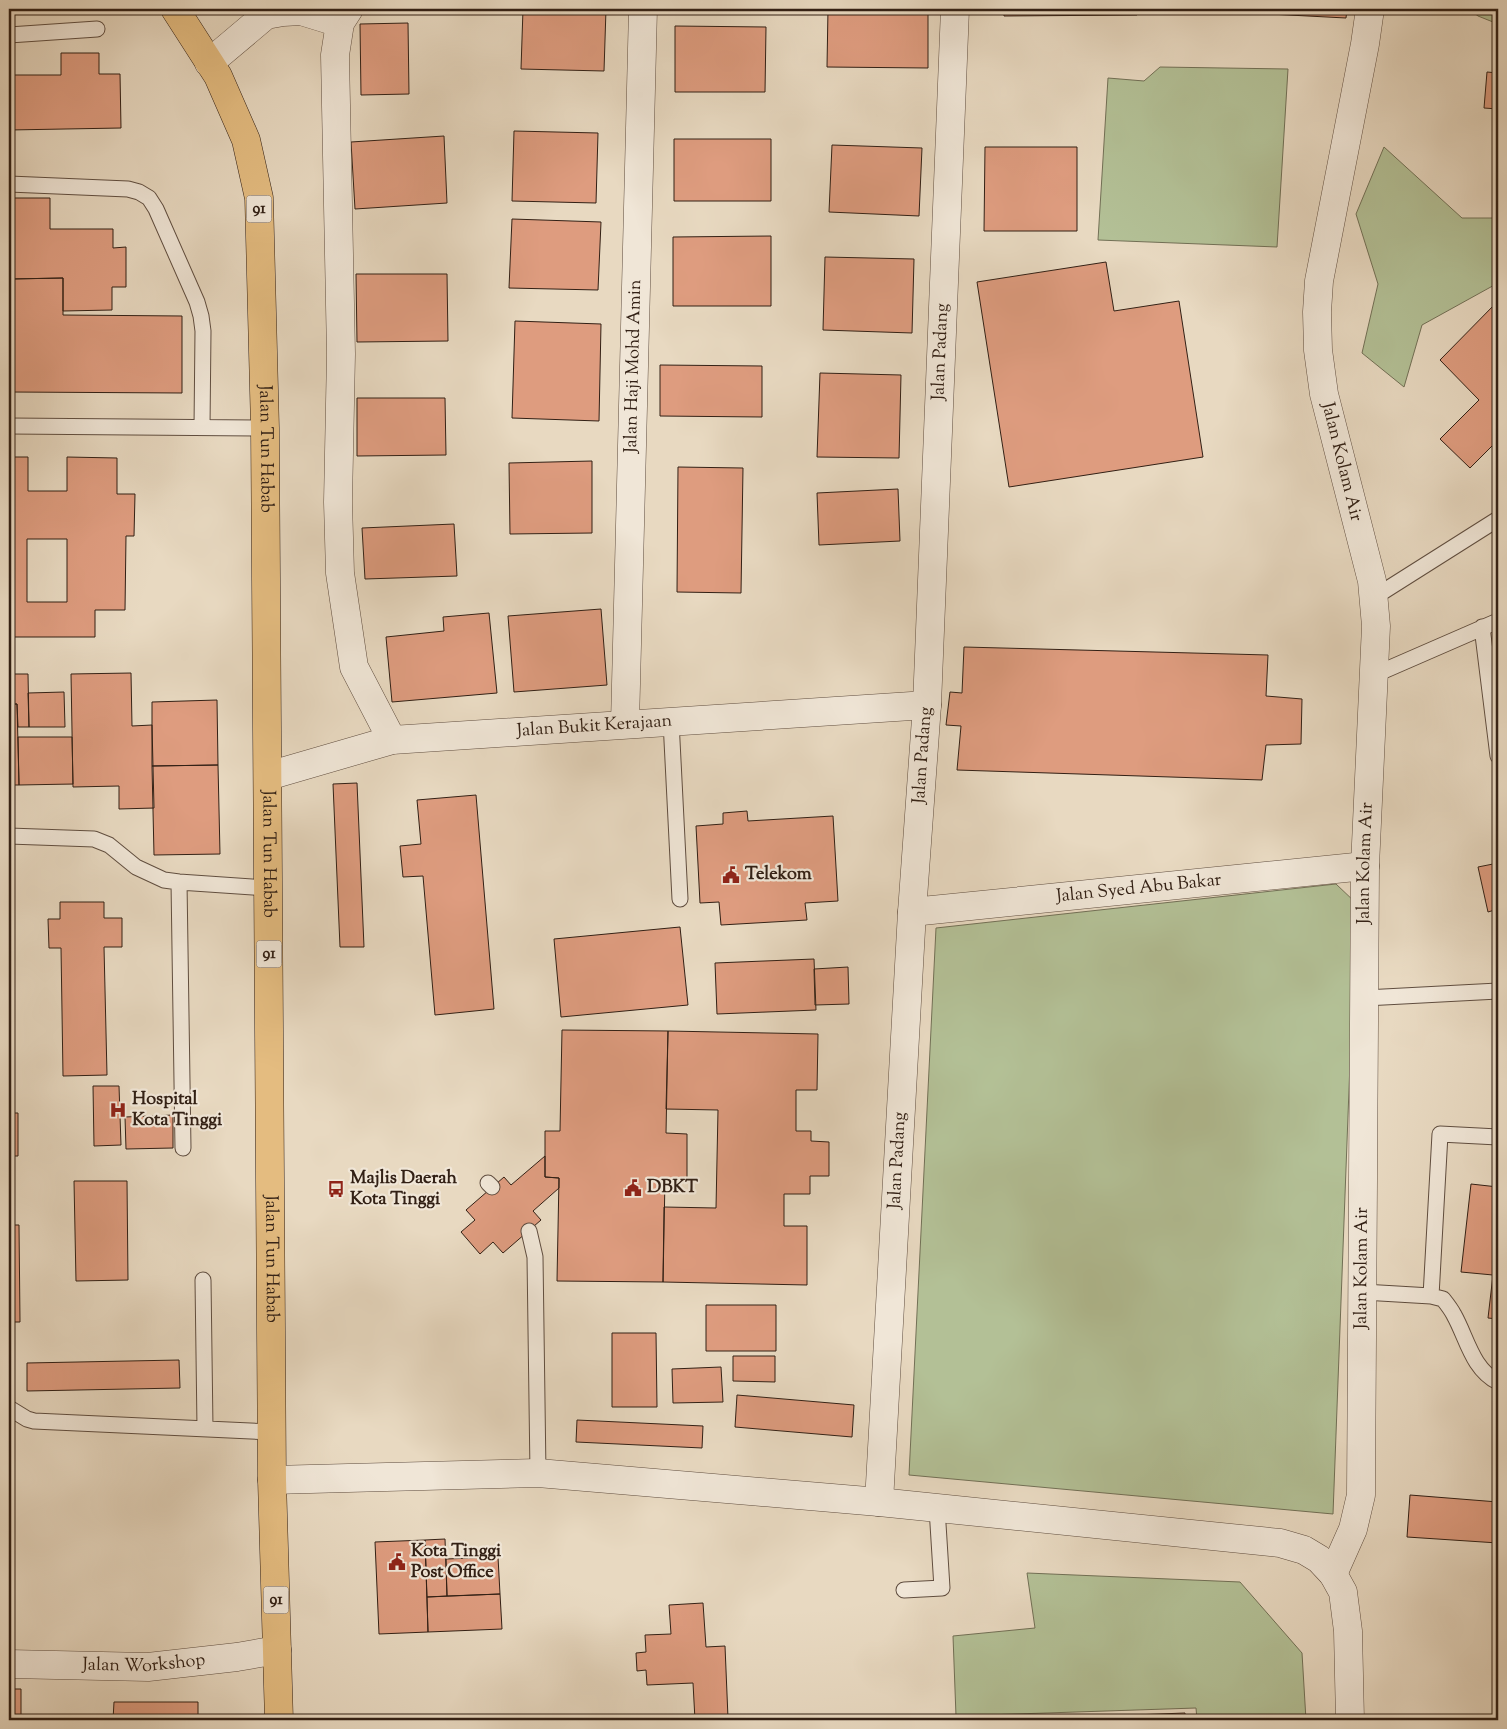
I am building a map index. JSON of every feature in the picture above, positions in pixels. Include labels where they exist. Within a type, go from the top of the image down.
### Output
[{"type":"highway","name":"Jalan Tun Habab","points":[[175,9],[218,76],[246,140],[259,198],[265,428],[272,1480],[279,1720]]},
{"type":"street","name":"Jalan Haji Mohd Amin","points":[[625,724],[643,9]]},
{"type":"street","name":"Jalan Padang","points":[[879,1502],[912,912],[927,705],[955,9]]},
{"type":"street","name":"Jalan Kolam Air","points":[[1333,1574],[1353,1529],[1361,1495],[1366,866],[1376,626],[1372,581],[1324,394],[1318,350],[1317,312],[1319,281],[1366,44],[1370,9]]},
{"type":"street","points":[[209,63],[266,15],[301,11],[344,16],[335,56],[341,354],[338,502],[340,573],[354,667],[392,740]]},
{"type":"street","name":"Jalan Bukit Kerajaan","points":[[268,776],[392,740],[927,705]]},
{"type":"street","name":"Jalan Syed Abu Bakar","points":[[912,912],[1366,866]]},
{"type":"street","points":[[272,1480],[538,1473],[879,1502],[1280,1543],[1304,1550],[1319,1559],[1333,1574],[1343,1592],[1346,1609],[1350,1720]]},
{"type":"street","name":"Jalan Workshop","points":[[9,1664],[148,1667],[237,1657],[277,1650]]},
{"type":"lane","points":[[9,34],[97,29]]},
{"type":"lane","points":[[9,184],[128,189],[139,192],[148,198],[162,220],[197,302],[201,316],[203,331],[202,427]]},
{"type":"lane","points":[[9,426],[265,428]]},
{"type":"lane","points":[[1373,598],[1498,519]]},
{"type":"lane","points":[[1374,675],[1498,621]]},
{"type":"lane","points":[[1482,627],[1498,756]]},
{"type":"lane","points":[[671,722],[680,899]]},
{"type":"lane","points":[[9,836],[94,839],[109,845],[136,867],[164,880],[268,888]]},
{"type":"lane","points":[[179,882],[183,1148]]},
{"type":"lane","points":[[1364,998],[1498,991]]},
{"type":"lane","points":[[1431,1296],[1440,1134],[1498,1137]]},
{"type":"lane","points":[[529,1231],[535,1257],[538,1473]]},
{"type":"lane","points":[[203,1280],[205,1428]]},
{"type":"lane","points":[[1363,1292],[1431,1296],[1443,1299],[1454,1314],[1482,1371],[1498,1382]]},
{"type":"lane","points":[[9,1408],[34,1421],[272,1432]]},
{"type":"lane","points":[[904,1590],[942,1588],[937,1508]]},
{"type":"green space","points":[[1469,9],[1498,9],[1498,24],[1478,16]]},
{"type":"green space","points":[[1160,67],[1288,69],[1277,247],[1098,240],[1108,78],[1144,81]]},
{"type":"green space","points":[[1384,147],[1462,218],[1498,218],[1498,283],[1422,325],[1404,387],[1362,353],[1378,284],[1356,214]]},
{"type":"green space","points":[[1336,884],[1356,903],[1333,1514],[909,1475],[936,928]]},
{"type":"green space","points":[[1027,1573],[1240,1582],[1302,1653],[1306,1720],[1197,1720],[1196,1708],[956,1716],[953,1636],[1035,1628]]},
{"type":"building","points":[[523,9],[606,9],[604,71],[521,69]]},
{"type":"building","points":[[828,9],[928,9],[928,68],[827,67]]},
{"type":"building","points":[[1004,9],[1137,9],[1137,15],[1004,16]]},
{"type":"building","points":[[1231,9],[1347,9],[1346,18],[1231,12]]},
{"type":"building","points":[[408,23],[409,94],[361,95],[360,24]]},
{"type":"building","points":[[675,26],[766,27],[765,92],[675,92]]},
{"type":"building","points":[[61,53],[99,53],[99,74],[120,74],[121,128],[9,130],[9,75],[61,75]]},
{"type":"building","points":[[1487,72],[1498,73],[1498,109],[1484,108]]},
{"type":"building","points":[[514,131],[598,133],[596,203],[512,201]]},
{"type":"building","points":[[444,136],[447,203],[355,209],[351,142]]},
{"type":"building","points":[[674,139],[771,139],[771,201],[674,201]]},
{"type":"building","points":[[832,145],[922,148],[919,216],[829,212]]},
{"type":"building","points":[[985,147],[1077,147],[1077,231],[984,231]]},
{"type":"building","points":[[9,198],[50,198],[50,229],[113,229],[113,248],[126,247],[126,287],[112,287],[112,310],[63,311],[63,278],[9,279]]},
{"type":"building","points":[[512,219],[601,222],[598,290],[509,288]]},
{"type":"building","points":[[771,236],[771,306],[673,306],[673,237]]},
{"type":"building","points":[[825,257],[914,259],[912,333],[823,330]]},
{"type":"building","points":[[1106,262],[1114,311],[1179,301],[1203,457],[1009,487],[977,282]]},
{"type":"building","points":[[356,274],[447,274],[448,341],[357,342]]},
{"type":"building","points":[[63,278],[63,315],[182,316],[182,393],[11,392],[12,279]]},
{"type":"building","points":[[1498,301],[1498,440],[1470,468],[1440,439],[1479,400],[1440,360]]},
{"type":"building","points":[[515,321],[601,324],[599,421],[512,418]]},
{"type":"building","points":[[660,365],[762,366],[762,417],[660,416]]},
{"type":"building","points":[[820,373],[901,375],[899,458],[817,457]]},
{"type":"building","points":[[357,398],[445,398],[446,455],[357,456]]},
{"type":"building","points":[[9,457],[28,457],[28,491],[67,491],[67,457],[117,458],[117,494],[135,494],[134,536],[126,536],[125,610],[95,610],[95,637],[9,637]],"holes":[[[27,539],[67,539],[67,602],[27,602]]]},
{"type":"building","points":[[592,461],[592,533],[510,534],[509,463]]},
{"type":"building","points":[[678,467],[743,468],[741,593],[677,592]]},
{"type":"building","points":[[898,489],[900,541],[819,545],[817,493]]},
{"type":"building","points":[[454,524],[457,576],[365,579],[362,528]]},
{"type":"building","points":[[601,609],[607,685],[514,692],[508,616]]},
{"type":"building","points":[[489,613],[497,693],[392,702],[386,637],[444,631],[443,617]]},
{"type":"building","points":[[964,647],[1268,655],[1266,696],[1302,699],[1301,744],[1266,745],[1262,780],[957,770],[961,726],[946,725],[950,692],[962,693]]},
{"type":"building","points":[[131,673],[132,726],[152,725],[154,808],[119,809],[119,786],[73,787],[71,674]]},
{"type":"building","points":[[9,674],[28,674],[29,727],[18,727],[17,704],[9,704]]},
{"type":"building","points":[[64,692],[65,727],[29,727],[28,693]]},
{"type":"building","points":[[217,700],[218,765],[152,766],[152,702]]},
{"type":"building","points":[[9,704],[17,704],[19,785],[9,785]]},
{"type":"building","points":[[18,737],[72,737],[73,784],[19,785]]},
{"type":"building","points":[[218,765],[220,854],[154,855],[152,766]]},
{"type":"building","points":[[357,783],[364,947],[340,947],[333,784]]},
{"type":"building","points":[[476,795],[494,1009],[435,1015],[423,876],[403,877],[400,846],[421,844],[417,800]]},
{"type":"building","points":[[747,811],[748,821],[833,816],[838,901],[805,903],[807,920],[721,925],[719,902],[700,903],[696,826],[723,824],[723,813]]},
{"type":"building","points":[[1498,863],[1498,909],[1488,912],[1478,867]]},
{"type":"building","points":[[60,902],[104,902],[104,918],[122,918],[122,947],[104,947],[107,1075],[63,1076],[61,948],[49,948],[48,919],[60,919]]},
{"type":"building","points":[[680,927],[688,1005],[561,1017],[554,939]]},
{"type":"building","points":[[814,959],[816,1010],[717,1014],[715,963]]},
{"type":"building","points":[[848,967],[849,1004],[815,1005],[814,969]]},
{"type":"building","points":[[562,1030],[668,1031],[666,1133],[687,1134],[687,1179],[665,1179],[663,1282],[557,1281],[559,1178],[545,1177],[545,1131],[560,1131]]},
{"type":"building","points":[[668,1031],[818,1034],[817,1090],[796,1090],[796,1131],[811,1131],[811,1141],[829,1142],[829,1176],[810,1176],[810,1194],[784,1194],[784,1226],[807,1226],[807,1285],[663,1282],[664,1207],[716,1208],[718,1110],[666,1109]]},
{"type":"building","points":[[93,1086],[119,1086],[121,1145],[94,1146]]},
{"type":"building","points":[[9,1113],[18,1113],[18,1156],[9,1156]]},
{"type":"building","points":[[173,1115],[173,1148],[126,1149],[125,1117]]},
{"type":"building","points":[[545,1156],[545,1177],[559,1178],[559,1188],[533,1211],[541,1220],[503,1253],[493,1242],[480,1254],[461,1232],[475,1220],[466,1210],[504,1177],[511,1185]]},
{"type":"building","points":[[74,1181],[127,1181],[128,1280],[76,1281]]},
{"type":"building","points":[[1471,1184],[1498,1187],[1498,1319],[1488,1318],[1493,1275],[1461,1272]]},
{"type":"building","points":[[9,1225],[19,1225],[20,1322],[9,1322]]},
{"type":"building","points":[[706,1305],[776,1305],[776,1351],[706,1351]]},
{"type":"building","points":[[612,1333],[656,1333],[657,1407],[612,1407]]},
{"type":"building","points":[[733,1356],[775,1356],[775,1382],[733,1381]]},
{"type":"building","points":[[179,1360],[180,1388],[27,1391],[27,1363]]},
{"type":"building","points":[[721,1367],[723,1402],[673,1403],[672,1369]]},
{"type":"building","points":[[737,1395],[854,1405],[852,1437],[735,1427]]},
{"type":"building","points":[[577,1420],[703,1426],[702,1448],[576,1442]]},
{"type":"building","points":[[1410,1495],[1498,1502],[1498,1543],[1407,1537]]},
{"type":"building","points":[[445,1539],[447,1596],[427,1597],[425,1540]]},
{"type":"building","points":[[425,1540],[428,1632],[379,1634],[375,1542]]},
{"type":"building","points":[[498,1557],[500,1594],[447,1596],[446,1559]]},
{"type":"building","points":[[500,1594],[502,1629],[428,1632],[427,1597]]},
{"type":"building","points":[[703,1603],[706,1647],[725,1646],[728,1718],[695,1720],[693,1683],[647,1685],[646,1670],[637,1671],[636,1653],[646,1652],[645,1635],[671,1634],[669,1605]]},
{"type":"building","points":[[9,1689],[21,1689],[21,1720],[9,1720]]},
{"type":"building","points":[[114,1702],[198,1702],[198,1720],[113,1720]]},
{"type":"building","points":[[1185,1713],[1185,1720],[1004,1720]]},
{"type":"place","name":"Telekom","points":[[731,875]]},
{"type":"place","name":"Hospital Kota Tinggi","points":[[118,1110]]},
{"type":"place","name":"DBKT","points":[[633,1188]]},
{"type":"place","name":"Majlis Daerah Kota Tinggi","points":[[336,1189]]},
{"type":"place","name":"Kota Tinggi Post Office","points":[[397,1562]]}]
